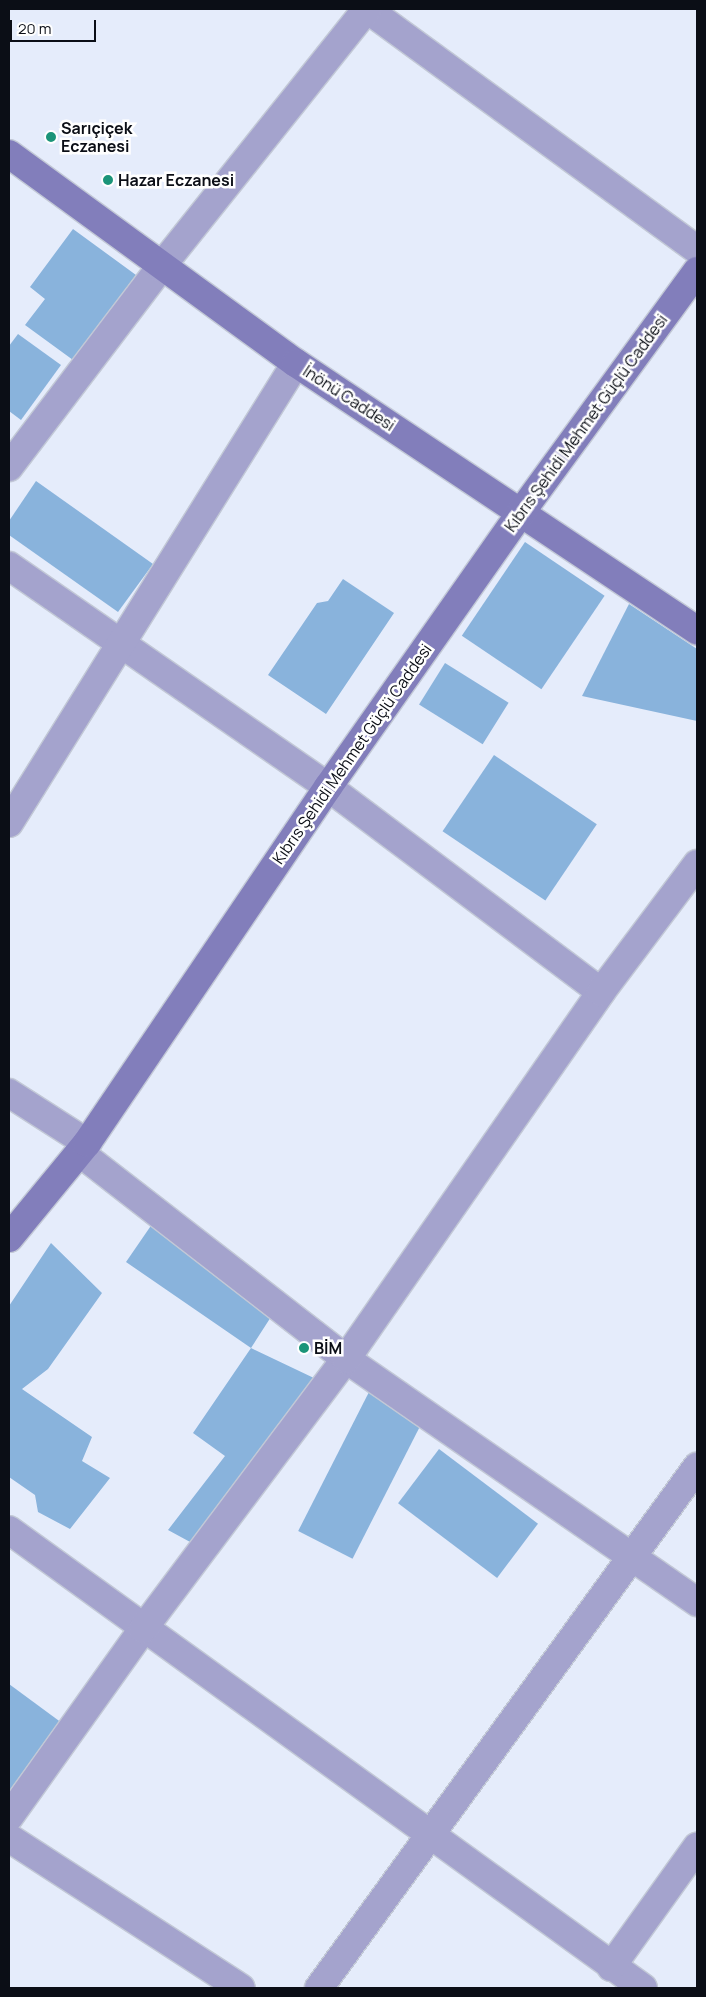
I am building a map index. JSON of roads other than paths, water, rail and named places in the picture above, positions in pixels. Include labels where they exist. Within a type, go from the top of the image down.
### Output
[{"type":"street","points":[[9,466],[160,268],[367,9],[697,250]]},
{"type":"street","name":"İnönü Caddesi","points":[[9,154],[160,268],[296,364],[522,511],[697,630]]},
{"type":"street","name":"Kıbrıs Şehidi Mehmet Güçlü Caddesi","points":[[9,1238],[83,1147],[328,787],[522,511],[697,271]]},
{"type":"street","points":[[9,823],[120,642],[296,364]]},
{"type":"street","points":[[9,566],[328,787],[601,992]]},
{"type":"street","points":[[9,1817],[143,1629],[346,1359],[601,992],[697,864]]},
{"type":"street","points":[[9,1093],[83,1147],[346,1359],[697,1602]]},
{"type":"street","points":[[319,1988],[428,1834],[697,1467]]},
{"type":"street","points":[[9,1530],[143,1629],[611,1967],[643,1988]]},
{"type":"street","points":[[9,1838],[241,1988]]},
{"type":"street","points":[[611,1967],[697,1847]]},
{"type":"place","name":"Sarıçiçek Eczanesi","points":[[51,137]]},
{"type":"place","name":"Hazar Eczanesi","points":[[108,180]]},
{"type":"place","name":"BİM","points":[[304,1348]]}]
